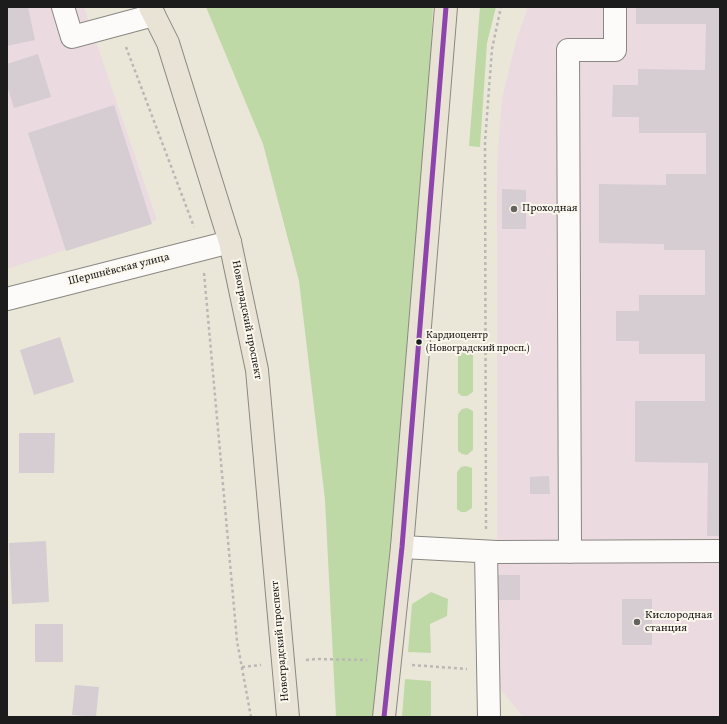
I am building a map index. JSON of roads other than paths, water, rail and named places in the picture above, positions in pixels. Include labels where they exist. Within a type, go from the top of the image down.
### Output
[{"type":"main road","points":[[384,717],[402,547],[446,7]]},
{"type":"main road","name":"Новоградский проспект","points":[[152,11],[168,43],[230,242],[258,370],[288,717]]},
{"type":"street","points":[[64,7],[72,37],[118,24],[152,11]]},
{"type":"street","points":[[570,552],[568,50],[615,50],[615,7]]},
{"type":"street","name":"Шершнёвская улица","points":[[7,299],[230,242]]},
{"type":"street","points":[[402,547],[486,552],[720,551]]},
{"type":"street","points":[[486,552],[489,717]]},
{"type":"place","name":"Проходная","points":[[514,209]]},
{"type":"place","name":"Кардиоцентр (Новоградский просп.)","points":[[419,342]]},
{"type":"place","name":"Кислородная станция","points":[[637,622]]}]
